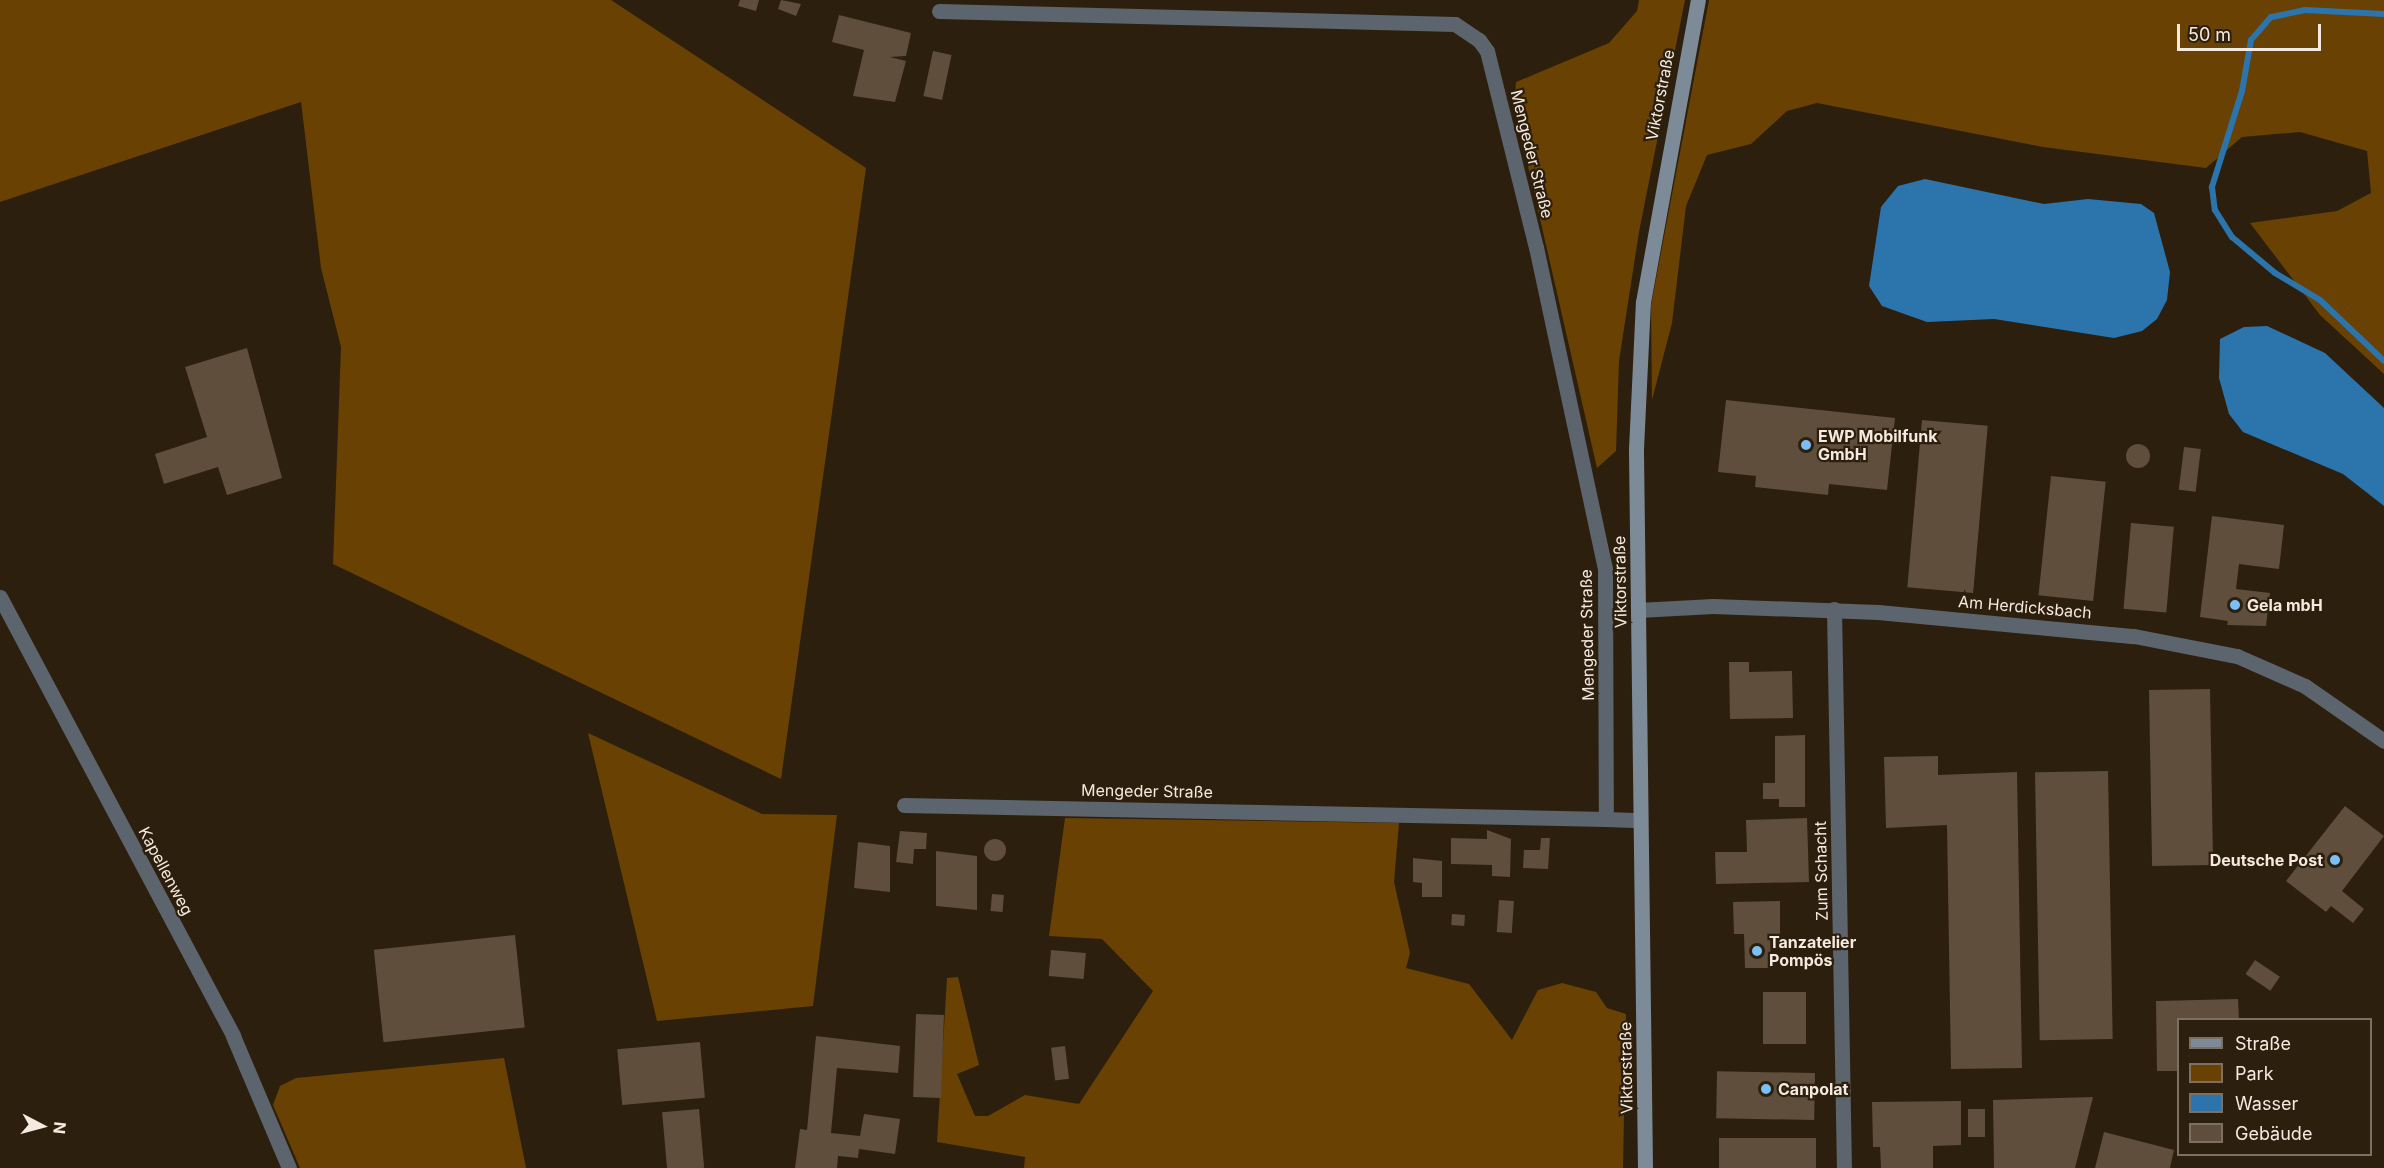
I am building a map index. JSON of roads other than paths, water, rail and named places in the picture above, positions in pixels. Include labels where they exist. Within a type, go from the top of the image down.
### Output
[{"type":"main road","name":"Viktorstraße","points":[[1645,1168],[1638,610],[1643,303],[1698,0]]},
{"type":"street","name":"Mengeder Straße","points":[[939,11],[1455,24],[1479,40],[1487,51],[1536,247],[1605,569],[1606,819]]},
{"type":"street","name":"Kapellenweg","points":[[0,597],[233,1036],[289,1168]]},
{"type":"street","name":"Am Herdicksbach","points":[[1638,610],[1834,609],[2134,636],[2237,656],[2305,686],[2384,741]]},
{"type":"street","name":"Zum Schacht","points":[[1834,609],[1844,1168]]},
{"type":"street","name":"Mengeder Straße","points":[[904,805],[1641,820]]},
{"type":"water","points":[[1925,179],[2044,204],[2088,199],[2141,204],[2154,213],[2170,272],[2167,300],[2157,319],[2142,331],[2114,338],[1994,319],[1927,322],[1882,306],[1869,286],[1881,207],[1898,186]]},
{"type":"water","points":[[2267,326],[2325,353],[2384,408],[2384,506],[2343,474],[2243,432],[2229,414],[2219,378],[2220,339],[2244,327]]},
{"type":"waterway","points":[[2384,14],[2305,10],[2271,17],[2251,40],[2242,91],[2212,187],[2215,210],[2232,237],[2275,273],[2320,300],[2384,361]]},
{"type":"place","name":"EWP Mobilfunk GmbH","points":[[1806,445]]},
{"type":"place","name":"Gela mbH","points":[[2235,605]]},
{"type":"place","name":"Deutsche Post","points":[[2335,860]]},
{"type":"place","name":"Tanzatelier Pompös","points":[[1757,951]]},
{"type":"place","name":"Canpolat","points":[[1766,1089]]}]
